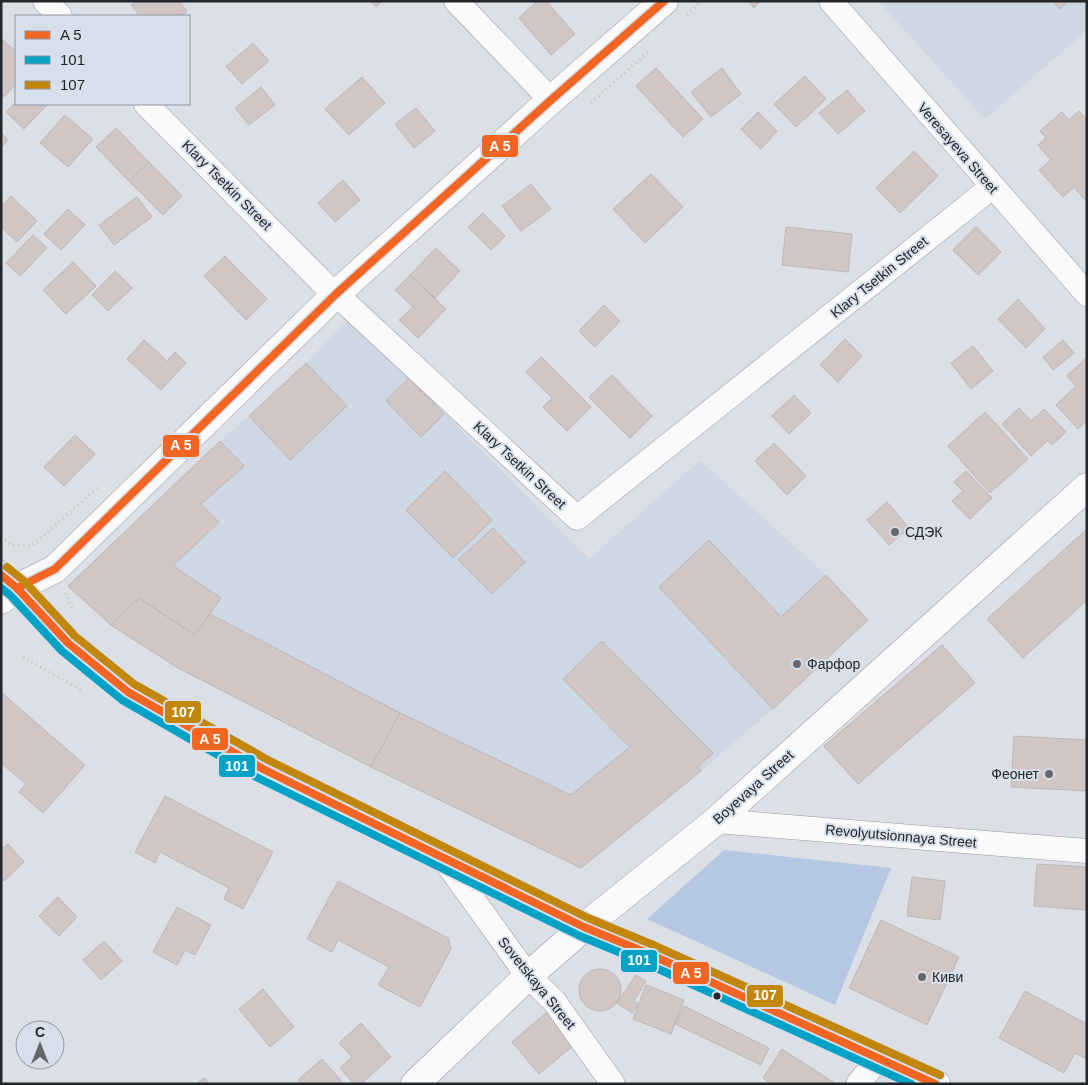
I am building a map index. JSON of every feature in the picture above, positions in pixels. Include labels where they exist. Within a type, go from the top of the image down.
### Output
[{"type":"street","points":[[45,1],[59,15]]},
{"type":"street","points":[[456,1],[551,100]]},
{"type":"street","points":[[664,1],[336,294],[55,569],[6,588],[68,643],[128,692],[263,769],[584,926],[880,1057],[936,1084]]},
{"type":"street","name":"Veresayeva Street","points":[[831,1],[1087,294]]},
{"type":"street","name":"Klary Tsetkin Street","points":[[147,105],[324,285],[336,294],[577,518],[992,187]]},
{"type":"street","name":"Boyevaya Street","points":[[415,1084],[528,976],[584,926],[716,821],[1087,487]]},
{"type":"street","name":"Revolyutsionnaya Street","points":[[716,821],[1087,852]]},
{"type":"street","name":"Sovetskaya Street","points":[[443,858],[528,976],[554,1001],[614,1084]]},
{"type":"street","points":[[858,1084],[880,1057]]},
{"type":"path","points":[[1,537],[12,545],[32,546]]},
{"type":"path","points":[[23,657],[43,667]]},
{"type":"shaded area","points":[[878,1],[1087,1],[1087,30],[985,119]]},
{"type":"shaded area","points":[[350,318],[589,559],[700,460],[826,575],[868,620],[773,709],[701,771],[581,868],[371,767],[178,668],[111,625],[68,586],[220,441],[306,363]]},
{"type":"shaded area","points":[[724,850],[891,868],[835,1005],[647,919]]},
{"type":"building","points":[[136,1],[179,1],[187,11],[182,15],[139,15],[131,5]]},
{"type":"building","points":[[371,1],[382,1],[376,7]]},
{"type":"building","points":[[537,1],[546,1],[575,34],[551,55],[519,18]]},
{"type":"building","points":[[748,1],[761,1],[754,8]]},
{"type":"building","points":[[1053,1],[1068,1],[1060,9]]},
{"type":"building","points":[[1,38],[15,51],[15,85],[1,100]]},
{"type":"building","points":[[253,43],[269,61],[242,84],[226,66]]},
{"type":"building","points":[[656,68],[703,119],[683,137],[636,86]]},
{"type":"building","points":[[722,68],[741,94],[711,117],[691,92]]},
{"type":"building","points":[[805,76],[826,99],[796,127],[774,104]]},
{"type":"building","points":[[362,77],[385,103],[349,135],[325,109]]},
{"type":"building","points":[[261,87],[275,105],[249,125],[235,108]]},
{"type":"building","points":[[847,90],[865,111],[838,134],[819,113]]},
{"type":"building","points":[[15,103],[15,105],[47,105],[24,129],[6,112]]},
{"type":"building","points":[[416,108],[435,131],[414,148],[395,124]]},
{"type":"building","points":[[1079,111],[1087,120],[1087,202],[1074,187],[1063,197],[1039,170],[1051,160],[1038,145],[1046,138],[1040,131],[1062,112],[1069,120]]},
{"type":"building","points":[[758,112],[777,131],[761,149],[741,129]]},
{"type":"building","points":[[65,115],[93,139],[68,167],[40,143]]},
{"type":"building","points":[[116,128],[149,162],[129,181],[96,147]]},
{"type":"building","points":[[1,133],[8,140],[1,148]]},
{"type":"building","points":[[914,151],[938,176],[900,213],[876,188]]},
{"type":"building","points":[[149,162],[182,196],[163,215],[129,181]]},
{"type":"building","points":[[651,174],[683,207],[645,243],[613,209]]},
{"type":"building","points":[[343,180],[360,200],[335,222],[318,203]]},
{"type":"building","points":[[531,184],[551,209],[521,231],[502,206]]},
{"type":"building","points":[[11,196],[37,221],[17,242],[1,227],[1,207]]},
{"type":"building","points":[[137,197],[152,217],[114,245],[99,225]]},
{"type":"building","points":[[68,209],[85,225],[61,250],[44,234]]},
{"type":"building","points":[[483,213],[505,236],[491,250],[468,227]]},
{"type":"building","points":[[786,227],[852,234],[848,272],[782,265]]},
{"type":"building","points":[[976,227],[1001,252],[978,275],[953,250]]},
{"type":"building","points":[[33,235],[47,248],[20,276],[6,263]]},
{"type":"building","points":[[436,248],[460,271],[435,298],[410,275]]},
{"type":"building","points":[[225,256],[267,299],[246,320],[204,276]]},
{"type":"building","points":[[73,262],[96,286],[66,314],[43,290]]},
{"type":"building","points":[[115,271],[132,288],[108,311],[92,295]]},
{"type":"building","points":[[410,275],[446,309],[418,338],[399,320],[413,307],[395,290]]},
{"type":"building","points":[[1018,299],[1045,329],[1026,348],[998,319]]},
{"type":"building","points":[[604,305],[620,321],[595,347],[579,331]]},
{"type":"building","points":[[845,339],[862,356],[838,382],[820,365]]},
{"type":"building","points":[[144,340],[167,361],[175,352],[186,363],[161,390],[127,359]]},
{"type":"building","points":[[1063,340],[1074,353],[1053,370],[1043,357]]},
{"type":"building","points":[[973,346],[993,371],[971,389],[951,363]]},
{"type":"building","points":[[541,357],[591,407],[567,431],[543,407],[552,398],[526,372]]},
{"type":"building","points":[[1087,357],[1087,420],[1078,429],[1056,405],[1076,386],[1067,376]]},
{"type":"building","points":[[306,363],[347,406],[290,460],[249,416]]},
{"type":"building","points":[[612,375],[652,416],[630,438],[589,397]]},
{"type":"building","points":[[409,378],[444,414],[421,437],[386,401]]},
{"type":"building","points":[[794,395],[811,413],[789,434],[772,416]]},
{"type":"building","points":[[1019,408],[1031,421],[1044,409],[1066,432],[1052,445],[1048,440],[1031,456],[1002,424]]},
{"type":"building","points":[[985,412],[1028,459],[990,493],[948,446]]},
{"type":"building","points":[[75,435],[95,454],[64,486],[44,467]]},
{"type":"building","points":[[220,441],[244,466],[201,504],[219,522],[173,566],[221,598],[195,635],[139,598],[111,625],[68,586]]},
{"type":"building","points":[[774,443],[806,476],[787,495],[755,461]]},
{"type":"building","points":[[445,471],[492,520],[453,558],[406,510]]},
{"type":"building","points":[[966,471],[992,498],[970,519],[952,501],[963,491],[954,482]]},
{"type":"building","points":[[887,502],[909,528],[889,545],[867,520]]},
{"type":"building","points":[[493,528],[525,562],[492,594],[458,560]]},
{"type":"building","points":[[1087,529],[1087,600],[1023,658],[987,619]]},
{"type":"building","points":[[709,540],[781,617],[826,575],[868,620],[773,709],[659,587]]},
{"type":"building","points":[[139,598],[195,635],[210,614],[400,713],[371,767],[178,668],[111,625]]},
{"type":"building","points":[[602,641],[713,753],[698,767],[701,771],[581,868],[371,767],[400,713],[571,795],[630,747],[563,679]]},
{"type":"building","points":[[942,645],[975,683],[858,784],[824,746]]},
{"type":"building","points":[[1,692],[85,765],[43,813],[19,792],[26,784],[1,763]]},
{"type":"building","points":[[1014,736],[1087,740],[1087,791],[1011,787]]},
{"type":"building","points":[[165,796],[273,852],[243,909],[224,899],[229,888],[160,852],[155,863],[135,852]]},
{"type":"building","points":[[8,844],[24,862],[4,881],[1,878],[1,850]]},
{"type":"building","points":[[1037,864],[1087,867],[1087,910],[1034,906]]},
{"type":"building","points":[[912,877],[945,881],[940,920],[907,916]]},
{"type":"building","points":[[338,881],[448,938],[451,949],[420,1007],[378,985],[389,967],[338,940],[332,952],[307,939]]},
{"type":"building","points":[[58,897],[77,917],[59,936],[39,916]]},
{"type":"building","points":[[177,907],[211,925],[195,955],[185,950],[177,965],[153,952]]},
{"type":"building","name":"Киви","points":[[881,920],[959,957],[927,1025],[849,988]]},
{"type":"building","points":[[104,941],[122,961],[101,980],[83,960]]},
{"type":"building","points":[[604,969],[612,972],[618,978],[621,990],[618,1002],[612,1008],[596,1011],[588,1008],[582,1002],[579,986],[582,978],[588,972]]},
{"type":"building","points":[[636,975],[646,981],[634,1001],[639,1004],[632,1013],[617,1003]]},
{"type":"building","points":[[646,985],[684,1000],[671,1034],[633,1019]]},
{"type":"building","points":[[263,989],[294,1027],[270,1047],[239,1009]]},
{"type":"building","points":[[1025,991],[1087,1024],[1087,1059],[1075,1053],[1064,1073],[999,1038]]},
{"type":"building","points":[[684,1006],[769,1048],[761,1065],[675,1024]]},
{"type":"building","points":[[547,1012],[574,1045],[539,1074],[512,1042]]},
{"type":"building","points":[[361,1023],[391,1057],[361,1084],[354,1084],[340,1068],[352,1057],[339,1043]]},
{"type":"building","points":[[782,1049],[836,1084],[771,1084],[763,1078]]},
{"type":"building","points":[[322,1059],[344,1084],[301,1084],[298,1080]]},
{"type":"building","points":[[204,1078],[209,1084],[196,1084]]},
{"type":"transit line","points":[[17,588],[55,569],[336,294],[664,1]]},
{"type":"transit line","name":"107","points":[[7,567],[24,581],[75,636],[134,684],[268,760],[588,918],[651,944],[940,1075]]},
{"type":"transit line","points":[[1,575],[17,588],[68,643],[128,692],[263,769],[584,927],[647,953],[935,1084]]},
{"type":"transit line","name":"101","points":[[1,588],[10,595],[62,651],[122,700],[258,778],[580,936],[643,962],[911,1084]]},
{"type":"place","name":"СДЭК","points":[[895,532]]},
{"type":"place","name":"Фарфор","points":[[797,664]]},
{"type":"place","name":"Феонет","points":[[1049,774]]},
{"type":"place","name":"Киви","points":[[922,977]]}]
